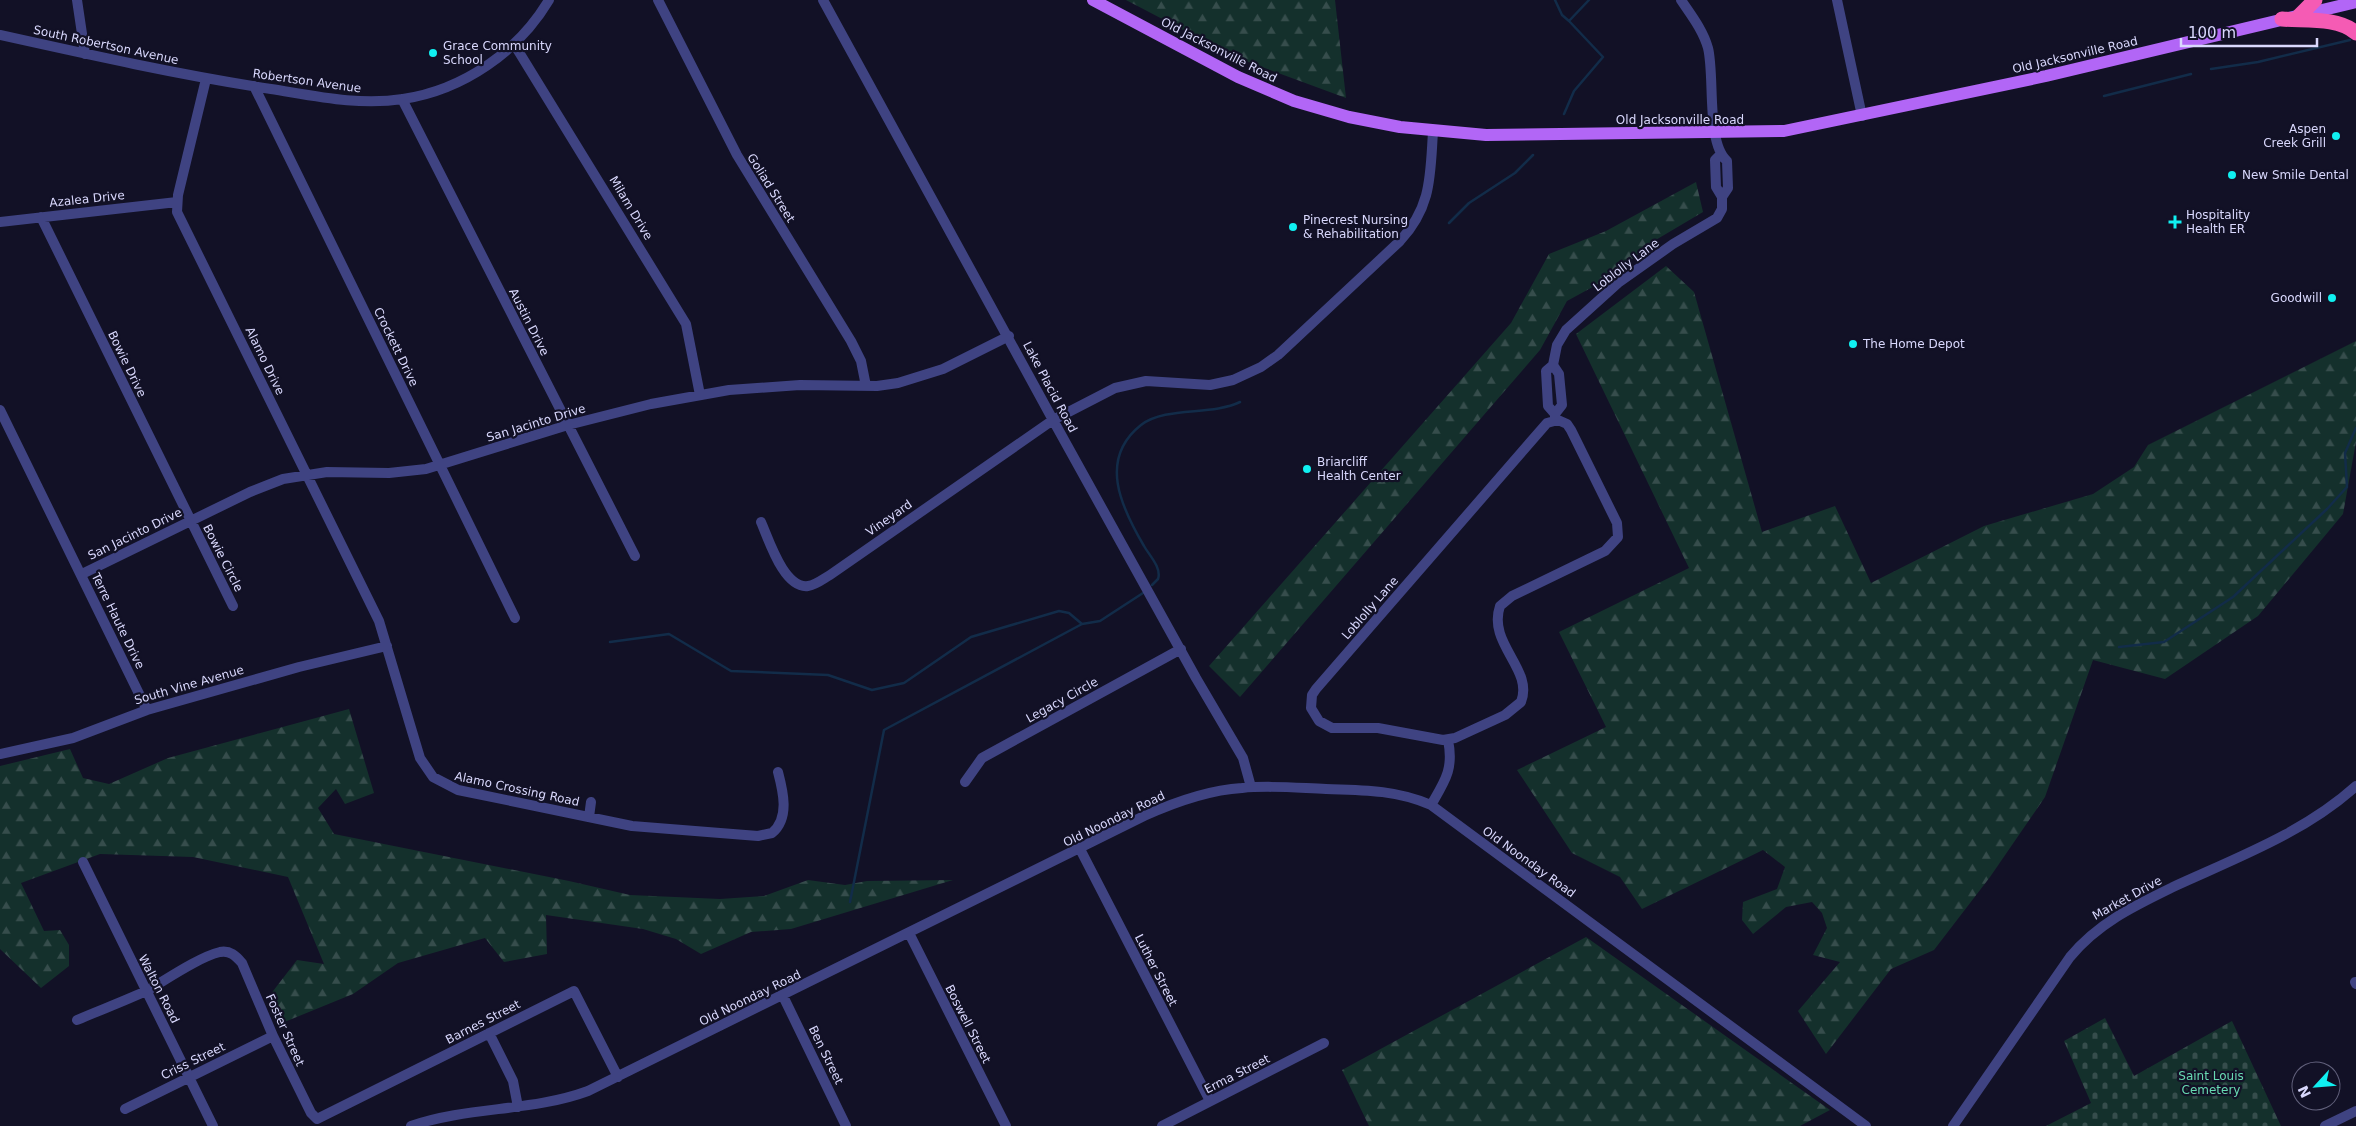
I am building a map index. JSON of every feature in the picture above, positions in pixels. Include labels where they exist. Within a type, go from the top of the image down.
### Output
[{"type":"highway","points":[[2299,16],[2315,0]]},
{"type":"highway","points":[[2282,19],[2336,23],[2347,26],[2356,34]]},
{"type":"main road","name":"Old Jacksonville Road","points":[[1093,0],[1267,90],[1349,117],[1433,132],[1486,135],[1715,134],[1784,131],[2046,76],[2356,1]]},
{"type":"street","points":[[77,0],[85,54]]},
{"type":"street","name":"Robertson Avenue","points":[[206,79],[356,102],[402,99],[433,92],[460,81],[490,63],[514,44],[533,24],[549,0]]},
{"type":"street","name":"Goliad Street","points":[[658,0],[736,155],[851,341],[861,361],[866,386]]},
{"type":"street","name":"Lake Placid Road","points":[[823,0],[1180,649],[1243,758],[1251,787]]},
{"type":"street","name":"Loblolly Lane","points":[[1448,740],[1378,728],[1332,728],[1325,725],[1314,714],[1310,702],[1312,695],[1555,417],[1562,405],[1560,374],[1553,365],[1558,345],[1566,330],[1625,278],[1673,244],[1713,222],[1720,214],[1722,197],[1728,188],[1727,161],[1720,155],[1715,134],[1712,77],[1708,47],[1700,29],[1681,0]]},
{"type":"street","points":[[1837,0],[1862,116]]},
{"type":"street","name":"South Robertson Avenue","points":[[0,35],[206,79]]},
{"type":"street","name":"Milam Drive","points":[[514,44],[686,324],[700,395]]},
{"type":"street","points":[[176,202],[206,79]]},
{"type":"street","name":"Crockett Drive","points":[[254,86],[515,618]]},
{"type":"street","name":"Austin Drive","points":[[402,99],[635,556]]},
{"type":"street","points":[[1054,420],[1123,385],[1146,381],[1191,385],[1221,383],[1244,376],[1270,361],[1400,241],[1413,226],[1428,195],[1433,132]]},
{"type":"street","name":"Azalea Drive","points":[[0,222],[176,202]]},
{"type":"street","name":"Alamo Drive","points":[[176,202],[179,217],[379,621],[387,646]]},
{"type":"street","name":"Bowie Drive","points":[[41,217],[190,521]]},
{"type":"street","name":"San Jacinto Drive","points":[[82,574],[260,488],[307,474],[336,472],[397,473],[440,465],[568,425],[651,404],[743,388],[800,385],[866,386],[898,383],[937,372],[1009,336]]},
{"type":"street","name":"Terre Haute Drive","points":[[0,410],[147,710]]},
{"type":"street","points":[[1431,806],[1448,774],[1450,757],[1448,740],[1505,715],[1521,702],[1523,684],[1496,626],[1498,612],[1503,602],[1605,551],[1618,537],[1617,523],[1571,430],[1565,423],[1555,417]]},
{"type":"street","name":"Vineyard","points":[[761,522],[778,561],[789,578],[801,586],[810,586],[830,576],[912,517],[1054,420]]},
{"type":"street","name":"Bowie Circle","points":[[190,521],[233,606]]},
{"type":"street","name":"South Vine Avenue","points":[[0,754],[73,738],[147,710],[299,667],[387,646]]},
{"type":"street","name":"Alamo Crossing Road","points":[[387,646],[420,758],[433,777],[458,790],[638,826],[769,835],[777,828],[782,817],[784,795],[778,772]]},
{"type":"street","name":"Legacy Circle","points":[[965,782],[982,758],[1180,649]]},
{"type":"street","name":"Market Drive","points":[[1954,1126],[2070,957],[2092,933],[2138,904],[2306,824],[2356,786]]},
{"type":"street","name":"Old Noonday Road","points":[[411,1126],[456,1114],[518,1107],[575,1096],[618,1077],[783,996],[1144,816],[1185,799],[1213,792],[1251,787],[1383,791],[1406,796],[1431,806],[1866,1126]]},
{"type":"street","name":"Alamo Crossing Road","points":[[589,817],[591,802]]},
{"type":"street","name":"Luther Street","points":[[1080,849],[1210,1101]]},
{"type":"street","name":"Walton Road","points":[[83,862],[213,1126]]},
{"type":"street","name":"Boswell Street","points":[[909,933],[1006,1126]]},
{"type":"street","name":"Foster Street","points":[[146,991],[207,957],[220,952],[236,955],[242,963],[273,1036],[311,1113],[317,1119]]},
{"type":"street","points":[[77,1020],[146,991]]},
{"type":"street","name":"Barnes Street","points":[[317,1119],[574,991],[618,1077]]},
{"type":"street","name":"Ben Street","points":[[783,996],[846,1126]]},
{"type":"street","points":[[489,1033],[513,1081],[518,1107]]},
{"type":"street","name":"Criss Street","points":[[124,1109],[273,1036]]},
{"type":"street","name":"Erma Street","points":[[1166,1125],[1324,1043]]},
{"type":"street","points":[[2326,1126],[2356,1111]]},
{"type":"green space","points":[[1126,0],[1335,0],[1346,98],[1235,57]]},
{"type":"green space","points":[[1696,182],[1703,212],[1654,241],[1611,277],[1567,301],[1540,350],[1240,697],[1209,666],[1511,323],[1549,254],[1606,231]]},
{"type":"green space","points":[[1666,266],[1694,292],[1762,532],[1835,506],[1871,583],[1984,526],[2093,494],[2134,467],[2148,445],[2356,341],[2356,442],[2343,514],[2258,616],[2165,679],[2093,660],[2045,797],[1990,877],[1934,950],[1891,969],[1826,1054],[1798,1011],[1840,962],[1813,955],[1827,928],[1822,913],[1812,902],[1786,907],[1753,934],[1742,920],[1743,902],[1777,889],[1785,867],[1763,850],[1642,909],[1620,877],[1572,853],[1517,770],[1606,727],[1559,632],[1689,568],[1576,334]]},
{"type":"green space","points":[[349,709],[374,793],[345,804],[336,789],[318,808],[334,834],[630,895],[720,899],[764,896],[808,880],[845,885],[867,881],[953,880],[791,929],[751,932],[701,954],[676,939],[643,929],[546,915],[547,954],[504,962],[485,938],[398,963],[353,994],[282,1023],[270,995],[297,960],[324,964],[288,877],[193,857],[100,854],[21,883],[44,931],[60,930],[69,945],[69,966],[41,988],[0,949],[0,766],[70,749],[83,778],[109,784],[168,758]]},
{"type":"green space","points":[[1586,937],[1830,1110],[1800,1126],[1369,1126],[1342,1070]]},
{"type":"green space","name":"Saint Louis Cemetery","points":[[2105,1018],[2134,1076],[2232,1021],[2281,1126],[2046,1126],[2091,1103],[2064,1041]]},
{"type":"waterway","points":[[1555,0],[1562,15],[1569,21]]},
{"type":"waterway","points":[[1564,114],[1574,91],[1603,57],[1569,21],[1589,0]]},
{"type":"waterway","points":[[2211,69],[2258,62],[2350,40]]},
{"type":"waterway","points":[[2104,96],[2191,74]]},
{"type":"waterway","points":[[1449,223],[1469,203],[1515,173],[1533,155]]},
{"type":"waterway","points":[[1152,585],[1158,579],[1158,570],[1136,531],[1122,500],[1117,468],[1120,453],[1128,438],[1141,425],[1151,419],[1163,415],[1216,409],[1240,402]]},
{"type":"waterway","points":[[2119,647],[2164,642],[2233,597],[2327,509],[2347,487],[2345,453],[2356,428]]},
{"type":"waterway","points":[[850,902],[884,730],[1082,624],[1100,621],[1143,593]]},
{"type":"waterway","points":[[610,642],[669,634],[731,671],[828,675],[872,690],[904,683],[971,637],[1059,611],[1069,613],[1082,624]]},
{"type":"place","name":"Grace Community School","points":[[433,53]]},
{"type":"place","name":"Aspen Creek Grill","points":[[2336,136]]},
{"type":"place","name":"New Smile Dental","points":[[2232,175]]},
{"type":"place","name":"Hospitality Health ER","points":[[2175,222]]},
{"type":"place","name":"Pinecrest Nursing & Rehabilitation","points":[[1293,227]]},
{"type":"place","name":"Goodwill","points":[[2332,298]]},
{"type":"place","name":"The Home Depot","points":[[1853,344]]},
{"type":"place","name":"Briarcliff Health Center","points":[[1307,469]]}]
